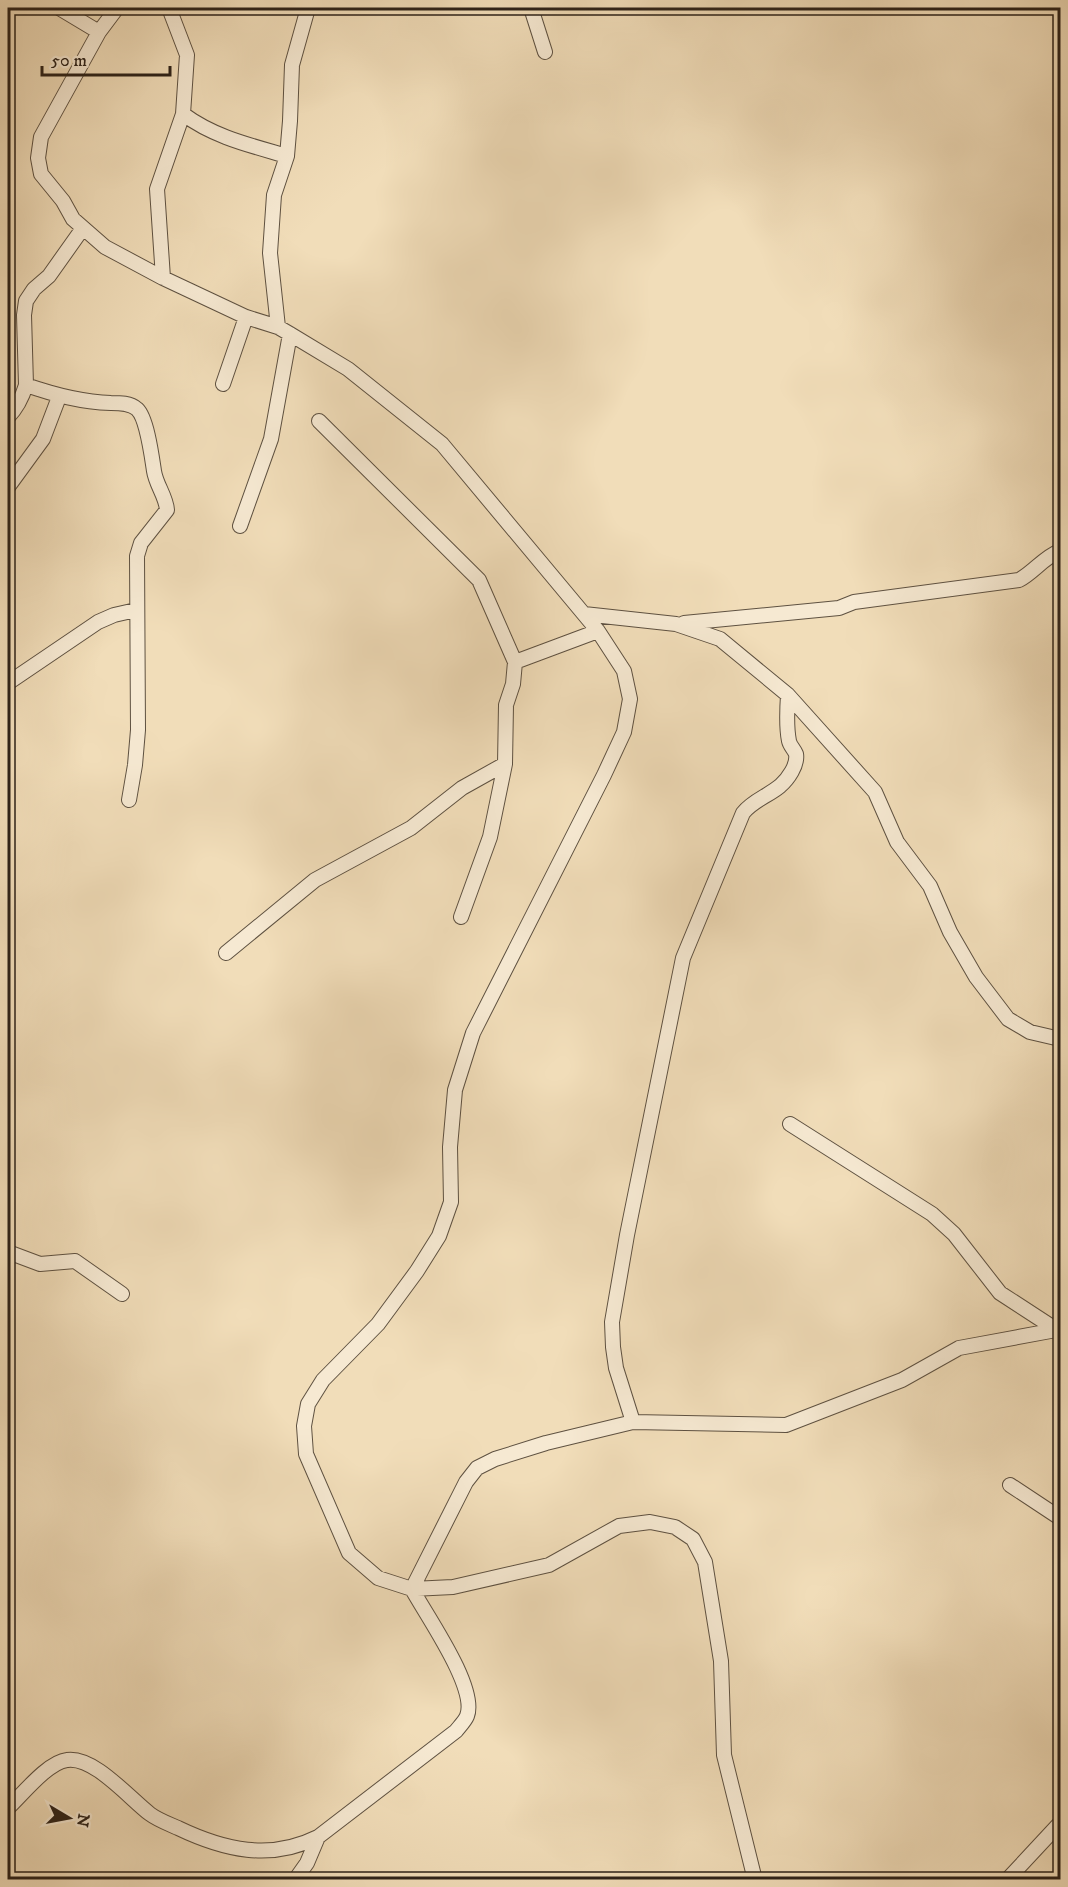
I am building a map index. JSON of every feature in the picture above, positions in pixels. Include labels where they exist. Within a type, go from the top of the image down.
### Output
[{"type":"street","points":[[59,8],[99,33]]},
{"type":"street","points":[[117,8],[99,33],[41,137],[38,158],[41,174],[63,201],[73,219],[105,247],[163,278],[246,317],[284,331],[348,369],[442,444],[598,631],[624,671],[630,699],[624,732],[473,1033],[455,1090],[450,1147],[451,1202],[439,1236],[417,1271],[378,1324],[323,1380],[308,1404],[304,1426],[306,1454],[349,1553],[378,1578],[412,1589],[453,1587],[549,1565],[619,1527],[650,1522],[675,1527],[693,1539],[705,1562],[721,1661],[724,1755],[755,1880]]},
{"type":"street","points":[[163,278],[157,189],[183,114],[187,55],[169,8]]},
{"type":"street","points":[[240,526],[271,439],[284,331],[270,253],[274,195],[286,156],[292,64],[308,8]]},
{"type":"street","points":[[531,8],[545,52]]},
{"type":"street","points":[[183,114],[201,127],[222,137],[286,156]]},
{"type":"street","points":[[8,417],[23,396],[26,385],[24,315],[26,301],[34,289],[49,276],[83,228]]},
{"type":"street","points":[[223,384],[246,317]]},
{"type":"street","points":[[26,385],[59,397],[89,402],[130,404],[139,410],[153,455],[154,473],[166,498],[167,510],[141,543],[137,556],[138,730],[129,800]]},
{"type":"street","points":[[8,487],[43,439],[59,397]]},
{"type":"street","points":[[319,421],[480,580],[515,662],[513,684],[506,705],[506,764],[490,837],[461,917]]},
{"type":"street","points":[[584,614],[676,624],[839,608],[854,602],[1018,580],[1031,573],[1052,554],[1060,551]]},
{"type":"street","points":[[8,683],[98,622],[114,615],[136,610]]},
{"type":"street","points":[[676,624],[720,639],[788,695],[875,792],[897,842],[930,886],[950,932],[976,977],[1008,1019],[1030,1032],[1060,1039]]},
{"type":"street","points":[[515,662],[598,631]]},
{"type":"street","points":[[633,1422],[616,1368],[612,1322],[682,958],[743,813],[748,807],[778,788],[794,765],[796,756],[790,744],[787,719],[788,695]]},
{"type":"street","points":[[226,953],[315,880],[411,828],[462,788],[506,764]]},
{"type":"street","points":[[790,1124],[932,1214],[954,1234],[1000,1293],[1058,1331]]},
{"type":"street","points":[[8,1252],[40,1264],[75,1261],[122,1294]]},
{"type":"street","points":[[412,1589],[466,1482],[477,1468],[495,1459],[546,1443],[633,1422],[786,1425],[902,1380],[959,1348],[1058,1331]]},
{"type":"street","points":[[1010,1485],[1060,1518]]},
{"type":"street","points":[[8,1808],[52,1766],[67,1760],[84,1761],[151,1815],[205,1841],[239,1849],[271,1851],[301,1846],[318,1837],[456,1731],[467,1715],[468,1697],[462,1677],[412,1589]]},
{"type":"street","points":[[1007,1880],[1060,1823]]},
{"type":"street","points":[[295,1880],[307,1863],[318,1837]]}]
